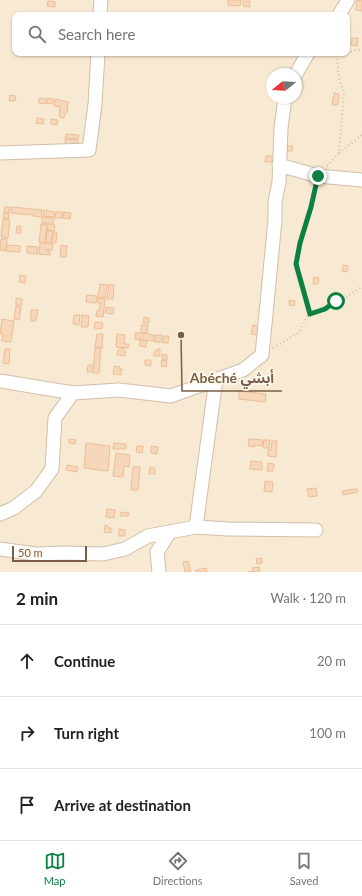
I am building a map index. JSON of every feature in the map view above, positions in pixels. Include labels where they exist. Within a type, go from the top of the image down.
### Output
[{"type":"street","points":[[100,12],[101,0]]},
{"type":"street","points":[[341,12],[348,0]]},
{"type":"street","points":[[0,153],[89,150],[95,104],[98,56]]},
{"type":"street","points":[[299,68],[306,56]]},
{"type":"street","points":[[0,380],[73,393],[119,390],[171,396],[243,370],[262,355],[275,220],[275,202],[279,182],[281,128],[284,104]]},
{"type":"street","points":[[279,165],[318,176],[362,180]]},
{"type":"street","points":[[196,527],[216,379]]},
{"type":"street","points":[[0,514],[14,508],[36,490],[52,469],[55,418],[73,393]]},
{"type":"street","points":[[0,549],[35,554],[103,554],[125,549],[148,536],[196,527],[316,530]]},
{"type":"street","points":[[159,572],[157,552],[170,532]]},
{"type":"path","points":[[350,52],[362,50]]},
{"type":"path","points":[[338,56],[339,78],[344,93],[339,153]]},
{"type":"path","points":[[310,314],[296,264],[300,243],[311,207],[318,176],[339,153],[362,136]]},
{"type":"path","points":[[262,355],[298,333],[310,314],[325,309],[362,286]]},
{"type":"shaded area","points":[[0,0],[362,0],[362,572],[0,572]]},
{"type":"building","points":[[228,0],[241,0],[240,6],[228,5]]},
{"type":"building","points":[[357,0],[362,0],[362,11],[356,10]]},
{"type":"building","points":[[48,1],[55,2],[55,7],[47,6]]},
{"type":"building","points":[[243,1],[250,1],[250,7],[243,6]]},
{"type":"building","points":[[352,38],[358,38],[357,46],[351,45]]},
{"type":"building","points":[[334,93],[339,94],[338,105],[332,105]]},
{"type":"building","points":[[10,95],[16,96],[15,101],[9,101]]},
{"type":"building","points":[[39,98],[46,99],[46,104],[39,103]]},
{"type":"building","points":[[47,98],[53,99],[53,104],[46,103]]},
{"type":"building","points":[[55,99],[68,102],[67,113],[65,113],[64,118],[59,117],[60,107],[54,106]]},
{"type":"building","points":[[37,118],[44,119],[43,124],[36,123]]},
{"type":"building","points":[[51,119],[58,120],[57,125],[51,124]]},
{"type":"building","points":[[66,134],[79,135],[78,139],[65,138]]},
{"type":"building","points":[[65,139],[78,140],[78,146],[65,144]]},
{"type":"building","points":[[287,146],[293,146],[292,151],[287,151]]},
{"type":"building","points":[[266,156],[272,156],[272,162],[265,162]]},
{"type":"building","points":[[5,207],[10,207],[9,213],[4,212]]},
{"type":"building","points":[[12,207],[42,210],[41,217],[33,216],[33,214],[11,213]]},
{"type":"building","points":[[44,210],[55,212],[54,217],[43,216]]},
{"type":"building","points":[[56,212],[63,212],[62,218],[55,218]]},
{"type":"building","points":[[64,212],[71,213],[70,219],[63,218]]},
{"type":"building","points":[[4,213],[9,213],[9,219],[3,218]]},
{"type":"building","points":[[42,217],[54,218],[53,224],[42,223]]},
{"type":"building","points":[[3,219],[10,220],[8,238],[1,237]]},
{"type":"building","points":[[41,224],[47,225],[45,242],[39,242]]},
{"type":"building","points":[[48,224],[55,225],[54,231],[47,230]]},
{"type":"building","points":[[17,226],[21,226],[21,233],[16,233]]},
{"type":"building","points":[[47,231],[53,231],[51,243],[46,243]]},
{"type":"building","points":[[53,232],[57,232],[56,243],[52,243]]},
{"type":"building","points":[[1,239],[7,239],[6,251],[0,250]]},
{"type":"building","points":[[40,243],[53,244],[52,250],[46,249],[46,251],[50,251],[50,255],[39,254]]},
{"type":"building","points":[[7,245],[20,246],[20,252],[6,251]]},
{"type":"building","points":[[61,245],[67,246],[66,257],[60,257]]},
{"type":"building","points":[[27,246],[38,247],[37,254],[27,253]]},
{"type":"building","points":[[343,265],[348,266],[347,272],[342,271]]},
{"type":"building","points":[[20,275],[26,276],[25,283],[19,282]]},
{"type":"building","points":[[314,277],[319,278],[318,284],[313,284]]},
{"type":"building","points":[[100,284],[107,285],[105,298],[98,297]]},
{"type":"building","points":[[109,284],[114,285],[113,299],[107,299]]},
{"type":"building","points":[[87,295],[97,296],[96,303],[86,302]]},
{"type":"building","points":[[16,298],[22,299],[22,305],[16,305]]},
{"type":"building","points":[[98,298],[105,299],[103,317],[96,316],[97,311],[99,311],[100,303],[98,303]]},
{"type":"building","points":[[289,300],[295,301],[294,306],[289,305]]},
{"type":"building","points":[[16,306],[21,307],[19,320],[14,319]]},
{"type":"building","points":[[106,307],[114,308],[113,314],[105,313]]},
{"type":"building","points":[[31,310],[38,310],[36,321],[31,321]]},
{"type":"building","points":[[74,315],[80,315],[79,325],[73,324]]},
{"type":"building","points":[[82,315],[89,316],[88,327],[81,327]]},
{"type":"building","points":[[144,317],[149,318],[149,323],[143,323]]},
{"type":"building","points":[[2,319],[14,321],[11,342],[2,341],[3,334],[0,334]]},
{"type":"building","points":[[95,322],[103,323],[102,329],[94,328]]},
{"type":"building","points":[[141,325],[148,325],[147,333],[141,333]]},
{"type":"building","points":[[253,325],[263,327],[261,336],[251,334]]},
{"type":"building","points":[[135,333],[140,333],[140,340],[135,339]]},
{"type":"building","points":[[143,333],[154,335],[154,341],[142,340]]},
{"type":"building","points":[[97,334],[103,334],[102,348],[95,347]]},
{"type":"building","points":[[117,334],[125,335],[124,344],[129,344],[128,348],[116,347]]},
{"type":"building","points":[[156,335],[162,335],[162,342],[155,342]]},
{"type":"building","points":[[164,336],[169,336],[168,343],[163,343]]},
{"type":"building","points":[[140,340],[147,341],[146,347],[140,346]]},
{"type":"building","points":[[95,348],[101,348],[99,373],[93,373]]},
{"type":"building","points":[[120,348],[124,348],[124,351],[126,351],[125,356],[117,355]]},
{"type":"building","points":[[5,349],[10,349],[9,364],[3,363]]},
{"type":"building","points":[[157,349],[160,349],[160,356],[154,356],[154,352],[156,352]]},
{"type":"building","points":[[162,354],[167,355],[167,360],[162,359]]},
{"type":"building","points":[[145,360],[151,360],[151,366],[145,365]]},
{"type":"building","points":[[162,360],[167,361],[166,367],[161,366]]},
{"type":"building","points":[[88,365],[92,365],[92,372],[87,372]]},
{"type":"building","points":[[114,366],[122,369],[121,375],[113,374]]},
{"type":"building","points":[[239,391],[266,394],[265,402],[239,399]]},
{"type":"building","points":[[69,439],[76,440],[75,444],[69,443]]},
{"type":"building","points":[[249,439],[263,440],[262,446],[248,446]]},
{"type":"building","points":[[264,440],[270,440],[269,448],[263,448]]},
{"type":"building","points":[[272,441],[277,441],[276,457],[268,456],[268,449],[271,450]]},
{"type":"building","points":[[86,443],[110,446],[108,471],[84,468]]},
{"type":"building","points":[[114,443],[126,444],[126,449],[113,449]]},
{"type":"building","points":[[137,446],[143,446],[142,453],[136,452]]},
{"type":"building","points":[[151,446],[158,447],[157,454],[151,453]]},
{"type":"building","points":[[116,453],[130,455],[129,467],[124,466],[123,477],[113,476]]},
{"type":"building","points":[[251,461],[262,462],[262,470],[250,469]]},
{"type":"building","points":[[268,463],[274,464],[273,471],[267,471]]},
{"type":"building","points":[[67,465],[78,467],[77,472],[66,470]]},
{"type":"building","points":[[133,467],[140,467],[138,490],[131,490]]},
{"type":"building","points":[[150,467],[155,469],[155,474],[149,474]]},
{"type":"building","points":[[265,481],[273,482],[272,492],[264,491]]},
{"type":"building","points":[[316,488],[317,496],[309,497],[307,489]]},
{"type":"building","points":[[357,489],[358,492],[343,495],[342,491]]},
{"type":"building","points":[[107,509],[115,510],[114,518],[106,517]]},
{"type":"building","points":[[121,512],[129,513],[128,516],[120,516]]},
{"type":"building","points":[[105,525],[108,526],[108,528],[111,528],[111,533],[104,532]]},
{"type":"building","points":[[119,529],[125,530],[125,536],[119,536]]},
{"type":"building","points":[[262,558],[262,563],[257,564],[256,559]]},
{"type":"building","points":[[188,561],[191,572],[185,572],[183,562]]},
{"type":"building","points":[[259,567],[260,572],[248,572],[253,571],[252,568]]},
{"type":"building","points":[[206,568],[207,572],[196,572],[196,570]]},
{"type":"place","name":"Abéché أبشي","points":[[181,335]]},
{"type":"route","points":[[318,176],[311,207],[300,243],[296,264],[310,314],[325,309],[336,301]]}]
